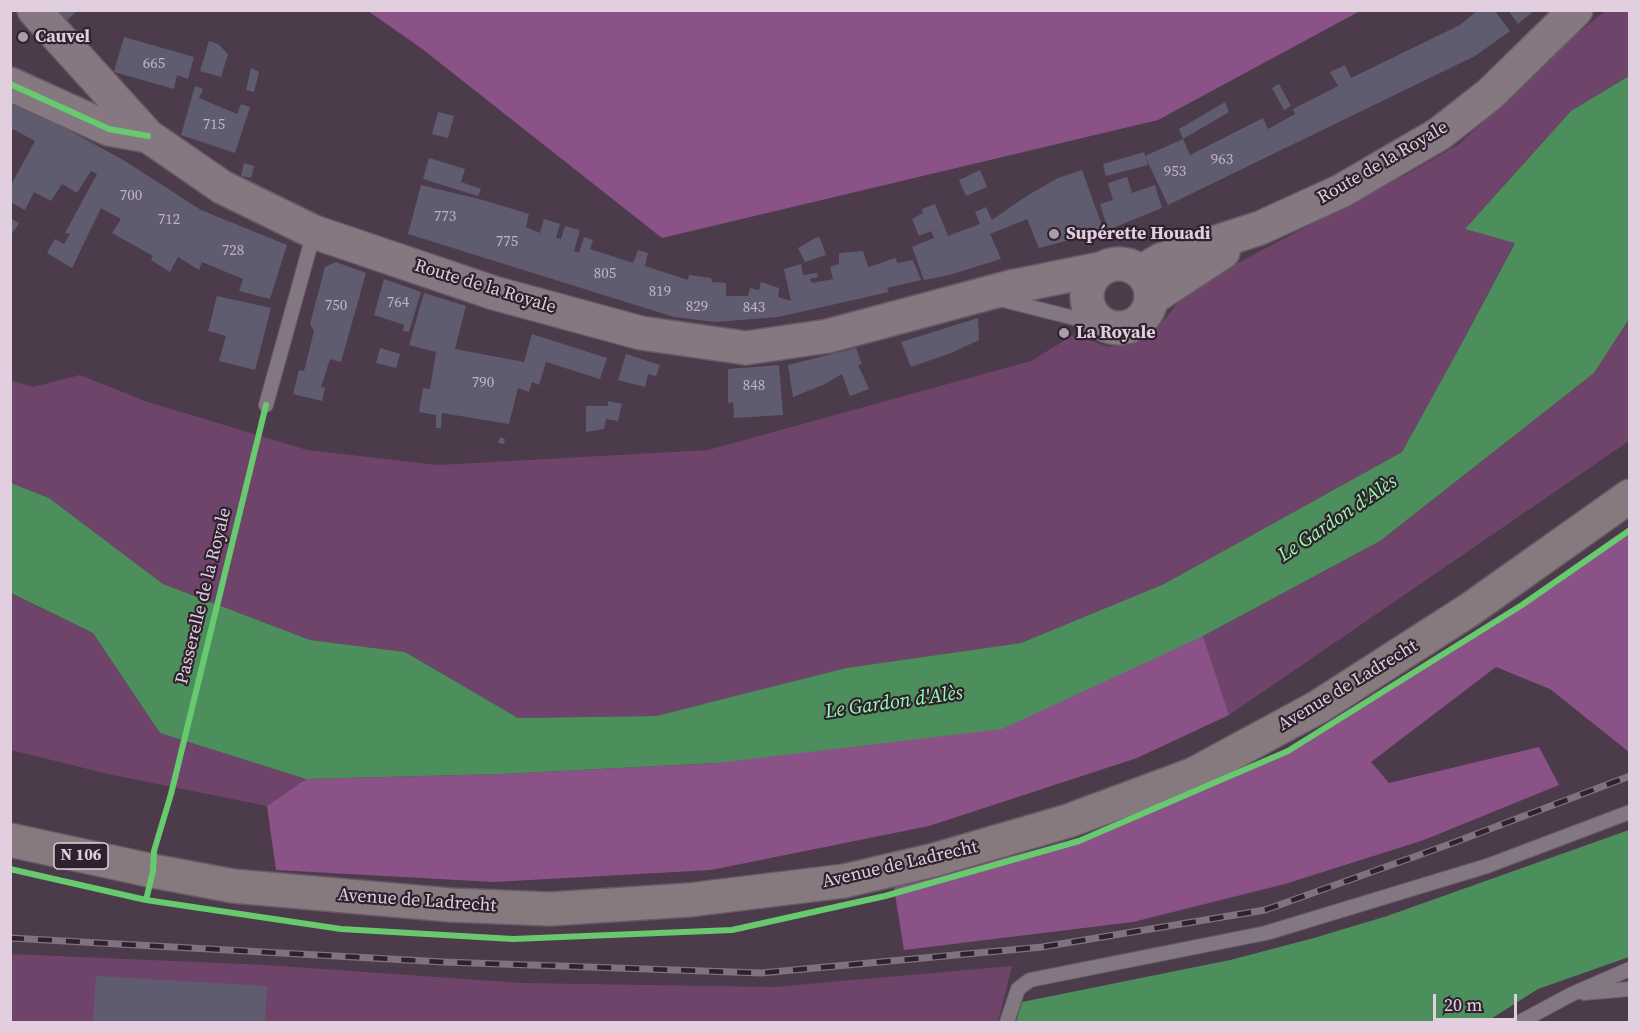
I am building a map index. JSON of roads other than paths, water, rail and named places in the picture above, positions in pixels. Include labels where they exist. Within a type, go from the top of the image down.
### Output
[{"type":"main road","name":"Route de la Royale","points":[[34,10],[148,136],[222,187],[314,232],[494,292],[641,333],[746,348],[828,336],[997,291],[1100,269]]},
{"type":"main road","name":"Route de la Royale","points":[[1146,286],[1260,228],[1341,191],[1439,134],[1490,94],[1576,10]]},
{"type":"main road","points":[[10,84],[109,129],[148,136]]},
{"type":"main road","points":[[1108,265],[1134,267],[1146,286],[1149,309],[1136,324],[1126,328],[1116,328],[1096,314],[1086,293],[1094,276],[1108,265]]},
{"type":"main road","name":"Route de la Royale","points":[[997,291],[1096,314]]},
{"type":"main road","name":"Avenue de Ladrecht","points":[[10,840],[233,886],[450,905],[550,909],[689,900],[844,881],[934,860],[1068,821],[1192,776],[1318,706],[1459,617],[1629,496]]},
{"type":"lane","points":[[266,405],[314,232]]},
{"type":"lane","points":[[1007,1023],[1018,989],[1030,980],[1266,933],[1487,866],[1629,812]]},
{"type":"lane","points":[[1520,1023],[1572,994],[1629,969]]},
{"type":"lane","points":[[1572,994],[1629,989]]},
{"type":"water","name":"Le Gardon d'Alès","points":[[1629,76],[1629,319],[1594,373],[1380,541],[1203,636],[1002,729],[717,763],[502,774],[306,779],[160,733],[93,633],[11,593],[11,483],[49,498],[163,584],[310,640],[405,652],[518,718],[656,716],[846,668],[1021,643],[1164,584],[1402,452],[1515,243],[1465,229],[1571,111]]},
{"type":"water","points":[[1629,830],[1629,957],[1538,989],[1486,1022],[1016,1022],[1022,1002],[1230,960],[1314,938],[1387,916]]},
{"type":"railway","points":[[10,938],[444,962],[761,973],[1042,947],[1265,910],[1450,844],[1630,776]]},
{"type":"place","name":"Cauvel","points":[[23,37]]},
{"type":"place","name":"Supérette Houadi","points":[[1054,234]]},
{"type":"place","name":"La Royale","points":[[1064,333]]}]
